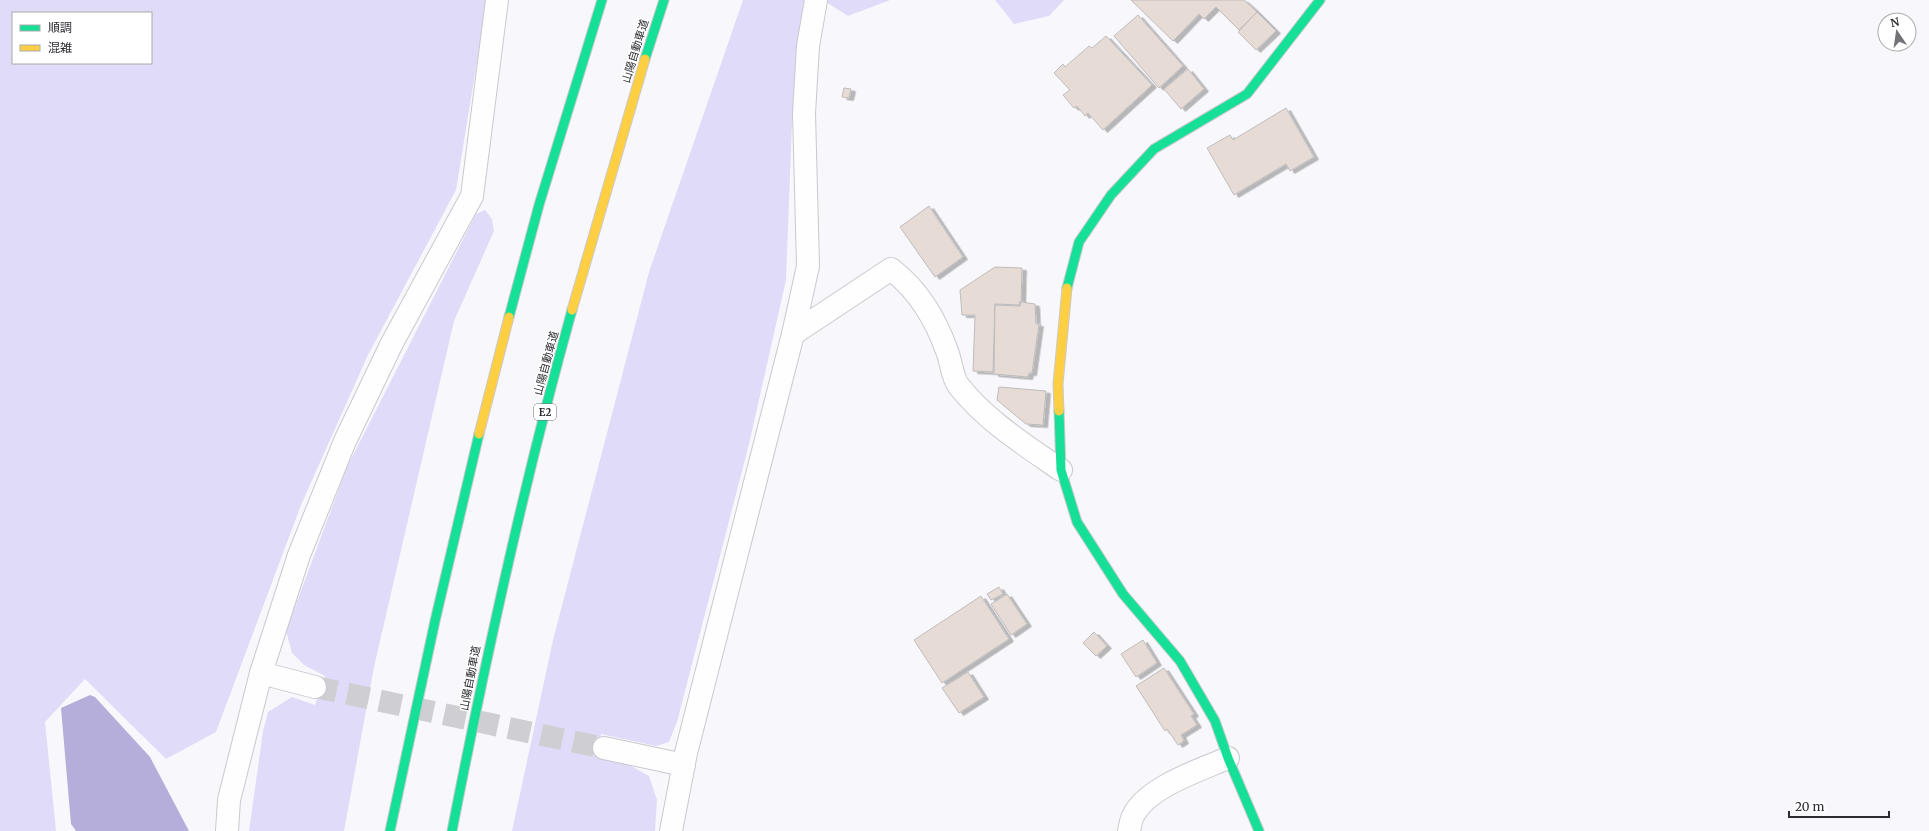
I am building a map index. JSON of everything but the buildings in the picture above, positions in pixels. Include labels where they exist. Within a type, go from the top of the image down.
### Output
[{"type":"main road","points":[[390,831],[430,637],[478,432],[533,228],[583,56],[602,0]]},
{"type":"main road","name":"山陽自動車道","points":[[452,831],[488,650],[535,451],[588,251],[664,0]]},
{"type":"main road","points":[[1259,831],[1228,758],[1215,721],[1180,661],[1123,594],[1077,522],[1061,470],[1058,384],[1068,281],[1079,242],[1111,195],[1154,149],[1247,94],[1320,0]]},
{"type":"street","points":[[227,831],[229,800],[261,673],[299,555],[345,441],[392,344],[472,196],[497,0]]},
{"type":"street","points":[[671,831],[684,765],[793,334],[808,266],[804,113],[808,46],[816,0]]},
{"type":"street","points":[[793,334],[891,269],[906,281],[925,304],[937,325],[957,384],[989,417],[1061,470]]},
{"type":"street","points":[[261,673],[315,687]]},
{"type":"street","points":[[604,748],[684,765]]},
{"type":"street","points":[[1130,831],[1133,816],[1152,793],[1181,778],[1228,758]]},
{"type":"shaded area","points":[[0,0],[487,0],[456,190],[368,355],[301,505],[216,732],[166,759],[85,679],[45,722],[56,831],[0,831]]},
{"type":"shaded area","points":[[743,0],[804,0],[792,123],[786,280],[749,444],[677,722],[669,742],[656,746],[601,734],[598,757],[624,762],[649,776],[657,800],[655,831],[512,831],[553,640],[649,272]]},
{"type":"shaded area","points":[[826,0],[890,0],[848,16],[826,2]]},
{"type":"shaded area","points":[[995,0],[1064,0],[1049,16],[1014,24]]},
{"type":"shaded area","points":[[485,210],[492,219],[494,231],[454,321],[374,667],[344,831],[249,831],[263,731],[268,712],[292,697],[315,705],[325,676],[304,665],[292,653],[286,631],[347,467],[476,214]]},
{"type":"shaded area","points":[[90,695],[95,697],[150,757],[189,831],[76,831],[71,824],[61,708]]},
{"type":"tunnel","points":[[315,687],[604,748]]},
{"type":"traffic: fast","points":[[509,317],[539,205],[602,0]]},
{"type":"traffic: fast","points":[[645,59],[664,0]]},
{"type":"traffic: fast","points":[[1067,288],[1079,242],[1111,195],[1154,149],[1247,94],[1320,0]]},
{"type":"traffic: fast","points":[[452,831],[478,700],[507,569],[554,375],[572,310]]},
{"type":"traffic: fast","points":[[1059,411],[1061,470],[1077,522],[1123,594],[1180,661],[1215,721],[1228,758],[1259,831]]},
{"type":"traffic: fast","points":[[390,831],[435,621],[479,434]]},
{"type":"traffic: slow","points":[[572,310],[645,59]]},
{"type":"traffic: slow","points":[[1059,411],[1058,384],[1067,288]]},
{"type":"traffic: slow","points":[[479,434],[509,317]]}]
